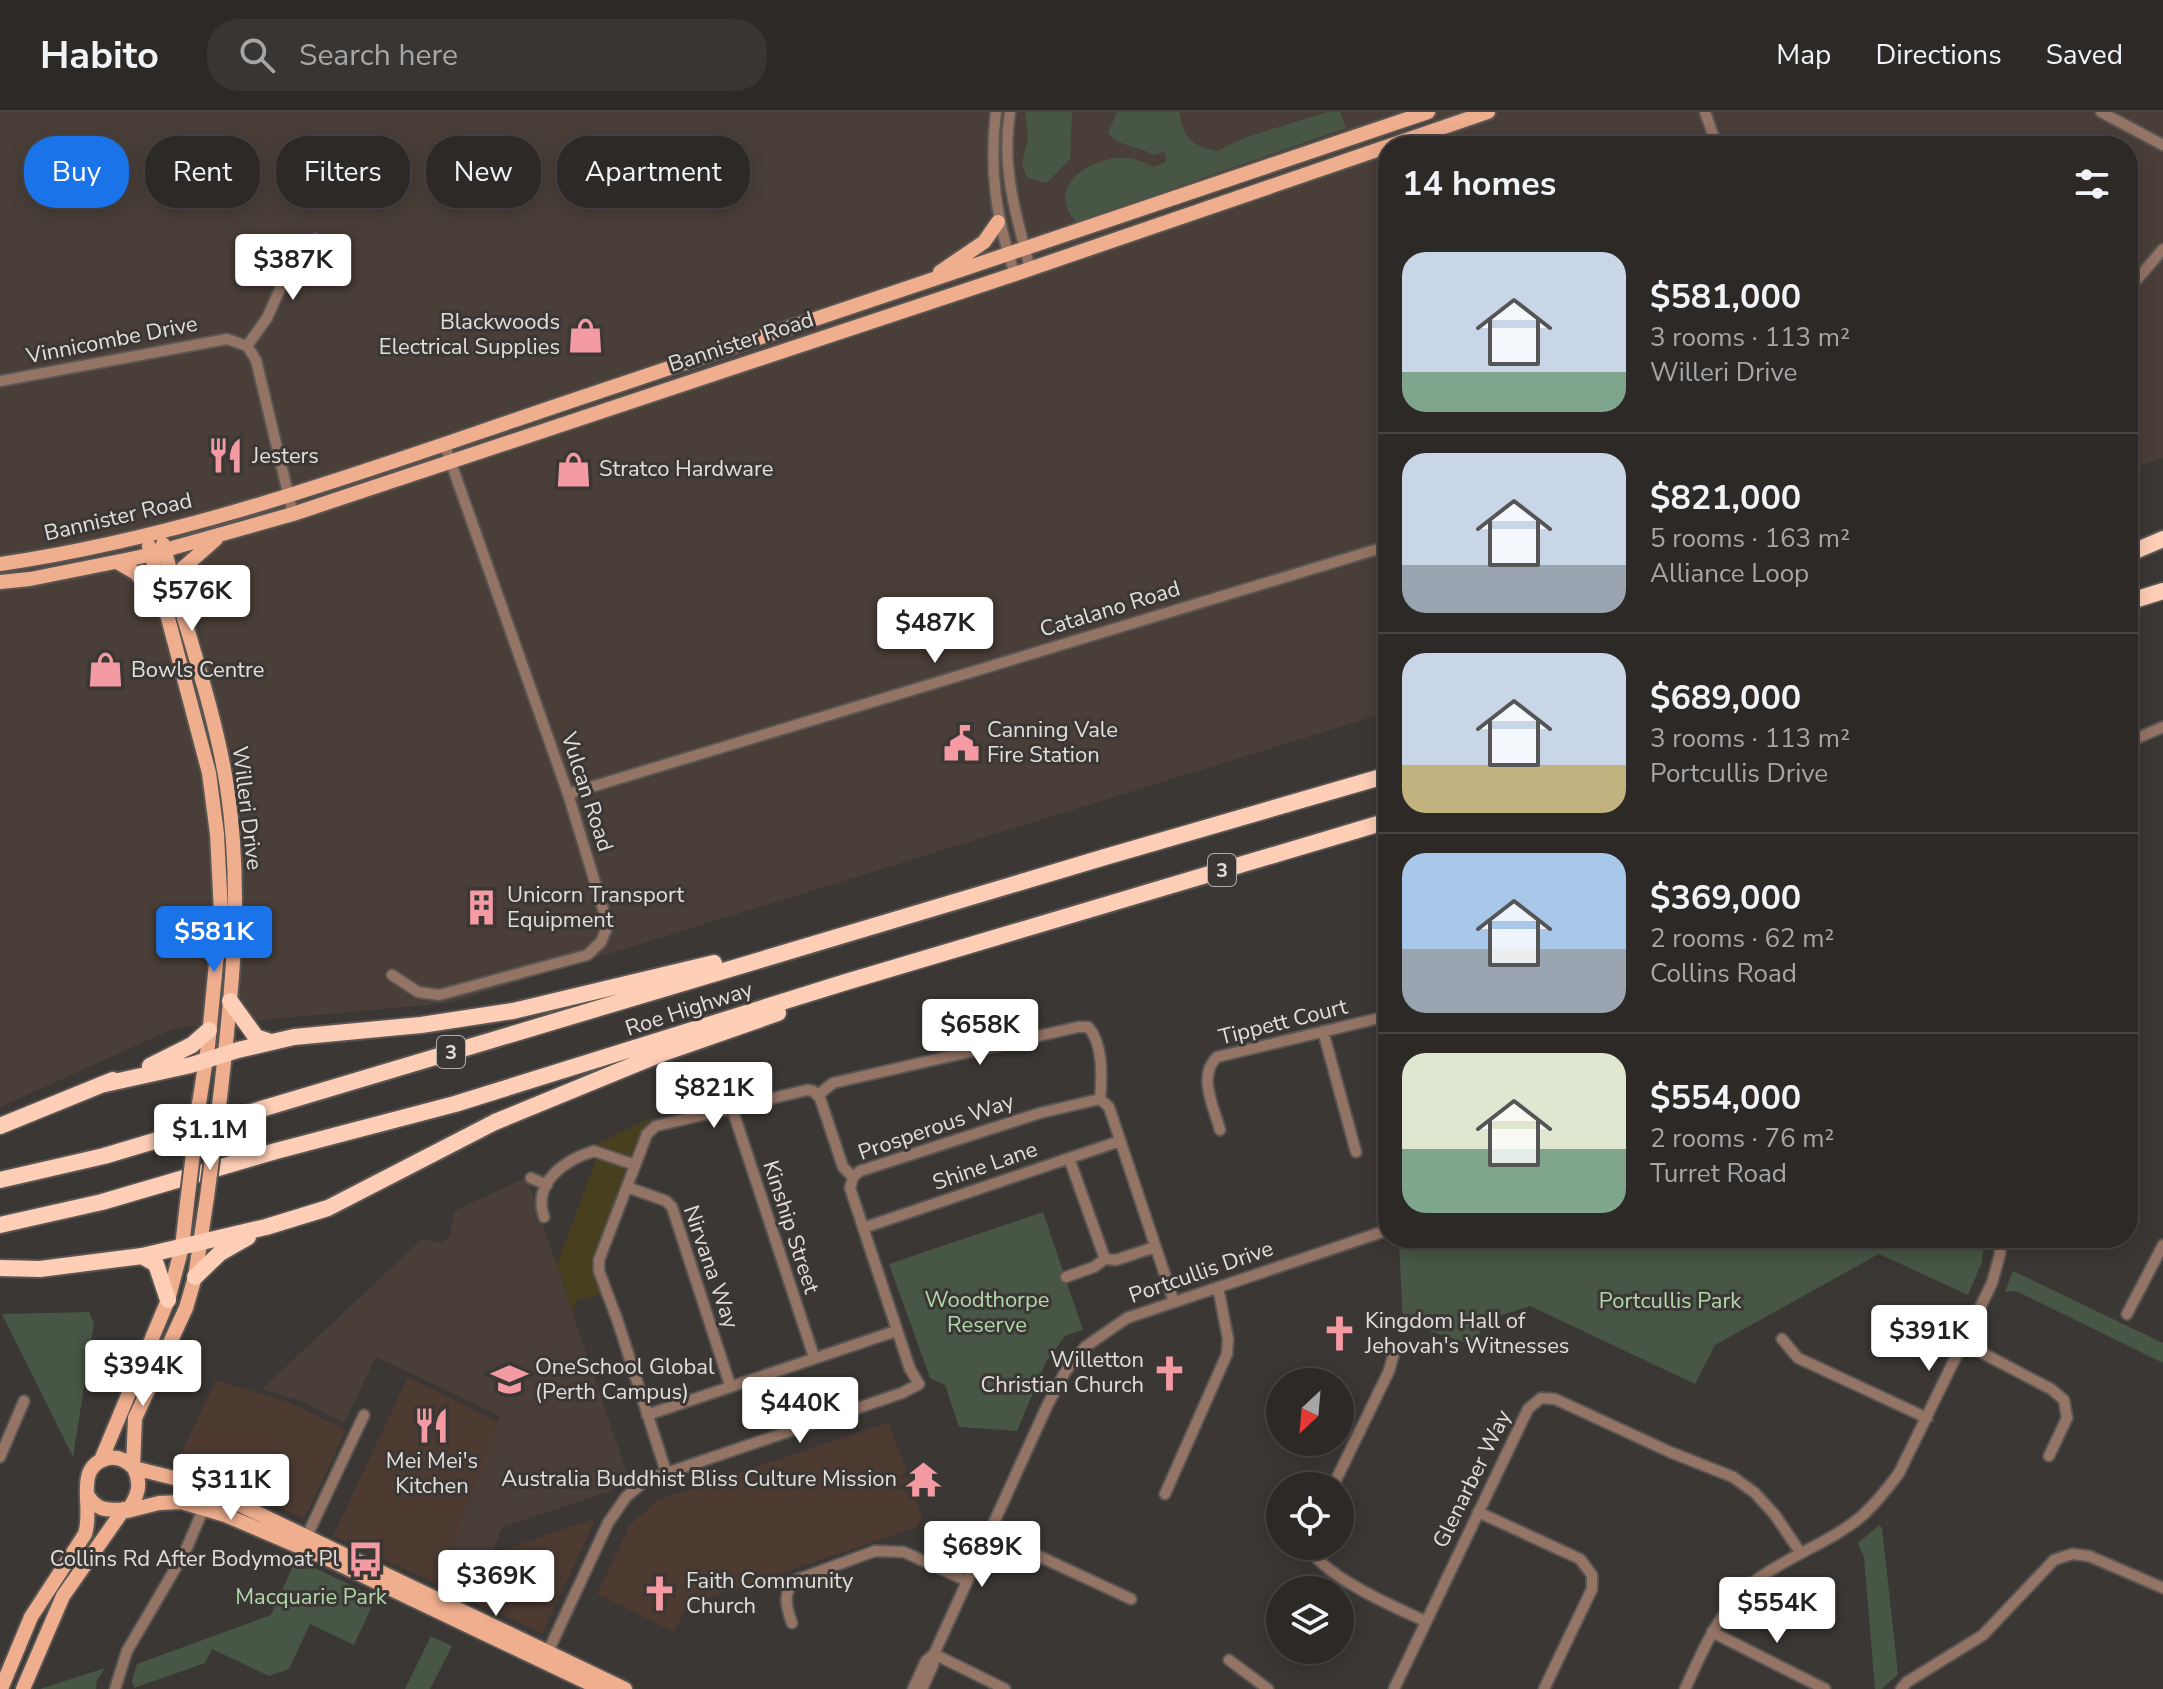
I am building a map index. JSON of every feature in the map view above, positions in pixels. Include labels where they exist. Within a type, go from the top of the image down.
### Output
[{"type":"highway","points":[[2138,550],[2163,539]]},
{"type":"highway","points":[[2138,552],[2163,546]]},
{"type":"highway","points":[[2138,600],[2163,591]]},
{"type":"highway","points":[[2138,603],[2163,599]]},
{"type":"highway","name":"Roe Highway","points":[[0,1180],[104,1156],[1378,778]]},
{"type":"highway","name":"Roe Highway","points":[[0,1225],[102,1202],[276,1151],[455,1104],[846,982],[1378,824]]},
{"type":"highway","points":[[105,1084],[271,1042],[513,1011],[901,917]]},
{"type":"highway","points":[[0,1268],[40,1269],[108,1263],[266,1227],[328,1208],[495,1122],[658,1055],[761,1021],[846,982]]},
{"type":"highway","points":[[230,1001],[256,1037],[271,1042]]},
{"type":"highway","points":[[0,1126],[166,1060],[192,1045],[209,1030]]},
{"type":"highway","points":[[195,1277],[220,1253],[266,1227]]},
{"type":"highway","points":[[142,1256],[156,1264],[168,1300]]},
{"type":"main road","name":"Bannister Road","points":[[0,564],[153,533],[288,495],[1008,256],[1428,112]]},
{"type":"main road","name":"Bannister Road","points":[[1418,136],[1488,112]]},
{"type":"main road","name":"Bannister Road","points":[[0,582],[117,562],[293,514],[1015,274],[1378,149]]},
{"type":"main road","points":[[927,282],[984,242],[998,222]]},
{"type":"main road","name":"Willeri Drive","points":[[1,1685],[31,1617],[85,1534],[89,1522],[88,1473],[101,1460],[168,1300],[182,1247],[221,912],[217,834],[205,758],[166,611],[153,533]]},
{"type":"main road","points":[[174,584],[183,568],[220,536]]},
{"type":"main road","name":"Willeri Drive","points":[[21,1689],[63,1596],[136,1500],[139,1489],[134,1467],[135,1418],[186,1308],[195,1277],[220,1098],[235,950],[233,833],[227,784],[206,696],[174,584],[158,552]]},
{"type":"main road","points":[[117,562],[136,573],[166,611]]},
{"type":"main road","points":[[101,1460],[120,1458],[134,1467],[211,1491],[304,1542],[546,1657],[625,1689]]},
{"type":"main road","points":[[88,1496],[106,1511],[181,1502],[304,1542]]},
{"type":"main road","points":[[546,1657],[601,1689]]},
{"type":"street","points":[[996,112],[992,150],[998,222],[1015,274]]},
{"type":"street","points":[[1010,112],[1007,170],[1015,215],[1030,268]]},
{"type":"street","points":[[1705,112],[1713,136]]},
{"type":"street","points":[[2101,112],[2163,145]]},
{"type":"street","points":[[293,514],[256,360],[247,346],[267,318],[293,260],[315,239]]},
{"type":"street","points":[[2138,278],[2163,249]]},
{"type":"street","name":"Vinnicombe Drive","points":[[0,381],[227,339],[247,346]]},
{"type":"street","name":"Vulcan Road","points":[[392,975],[418,992],[439,995],[587,955],[601,942],[608,925],[568,794],[444,443]]},
{"type":"street","name":"Catalano Road","points":[[568,794],[1378,549]]},
{"type":"street","points":[[2138,738],[2161,728],[2163,740]]},
{"type":"street","name":"Tippett Court","points":[[1220,1130],[1206,1078],[1209,1066],[1217,1057],[1378,1018]]},
{"type":"street","points":[[818,1095],[833,1083],[1088,1027],[1094,1033],[1098,1047],[1100,1099],[1109,1107],[1174,1302]]},
{"type":"street","points":[[1323,1031],[1356,1152]]},
{"type":"street","points":[[546,1657],[608,1523],[626,1497],[646,1480],[902,1393],[919,1384],[896,1331],[850,1188],[853,1177],[843,1167],[818,1095],[807,1090],[650,1129],[599,1260],[599,1271],[666,1472]]},
{"type":"street","name":"Prosperous Way","points":[[853,1177],[860,1171],[1040,1113],[1100,1099]]},
{"type":"street","name":"Kinship Street","points":[[732,1108],[814,1357]]},
{"type":"street","name":"Shine Lane","points":[[863,1228],[1120,1141]]},
{"type":"street","points":[[544,1217],[541,1208],[547,1185],[551,1175],[560,1167],[594,1151],[635,1165]]},
{"type":"street","points":[[1069,1158],[1105,1259]]},
{"type":"street","points":[[531,1178],[547,1185]]},
{"type":"street","name":"Nirvana Way","points":[[627,1187],[666,1201],[672,1207],[730,1385]]},
{"type":"street","name":"Portcullis Drive","points":[[922,1689],[933,1665],[934,1654],[1065,1372],[1097,1337],[1127,1318],[1378,1233]]},
{"type":"street","points":[[2127,1314],[2163,1245]]},
{"type":"street","points":[[1066,1277],[1094,1267],[1105,1259],[1116,1260],[1155,1247]]},
{"type":"street","points":[[1685,1689],[1712,1632],[1725,1612],[1753,1583],[1863,1515],[1899,1473],[1992,1283],[2000,1248]]},
{"type":"street","points":[[1165,1494],[1227,1354],[1228,1339],[1218,1287]]},
{"type":"street","points":[[647,1415],[896,1331]]},
{"type":"street","points":[[1782,1339],[1798,1358],[1927,1418]]},
{"type":"street","points":[[1963,1343],[2051,1389],[2064,1400],[2067,1418],[2049,1456]]},
{"type":"street","points":[[1340,1472],[1389,1371],[1394,1353]]},
{"type":"street","name":"Glenarber Way","points":[[1394,1689],[1528,1409],[1541,1398],[1555,1399],[1733,1477],[1755,1493],[1775,1515],[1800,1552]]},
{"type":"street","points":[[0,1457],[24,1401]]},
{"type":"street","points":[[304,1542],[364,1415]]},
{"type":"street","points":[[115,1689],[127,1651],[185,1552],[211,1491]]},
{"type":"street","points":[[1478,1512],[1580,1559],[1592,1575],[1592,1589],[1544,1689]]},
{"type":"street","points":[[989,1533],[1131,1599]]},
{"type":"street","points":[[792,1623],[785,1600],[790,1585],[796,1580],[875,1551],[904,1552],[967,1581]]},
{"type":"street","points":[[1901,1689],[1907,1682],[1983,1635],[2054,1560],[2072,1554],[2089,1556],[2163,1588]]},
{"type":"street","points":[[1319,1560],[1358,1589],[1425,1621]]},
{"type":"street","points":[[1712,1632],[1825,1689]]},
{"type":"street","points":[[934,1654],[1005,1689]]},
{"type":"street","name":"Portcullis Drive","points":[[913,1689],[926,1661],[934,1654]]},
{"type":"street","points":[[1229,1660],[1268,1689]]},
{"type":"street","points":[[1,1685],[21,1689]]},
{"type":"shaded area","points":[[0,112],[2163,112],[2163,458],[2138,467],[2138,136],[1378,136],[1378,715],[450,1003],[175,1028],[0,1107]]},
{"type":"shaded area","name":"OneSchool Global (Perth Campus)","points":[[527,1177],[627,1474],[611,1491],[502,1527],[490,1558],[472,1551],[461,1557],[455,1567],[446,1563],[500,1416],[376,1357],[344,1423],[301,1401],[262,1389],[423,1238],[441,1243],[450,1236],[454,1211]]},
{"type":"shaded area","points":[[408,1377],[502,1424],[437,1584],[333,1536]]},
{"type":"shaded area","points":[[216,1380],[285,1401],[346,1430],[304,1519],[178,1460]]},
{"type":"shaded area","points":[[889,1422],[922,1517],[917,1527],[687,1605],[674,1632],[597,1594],[630,1525],[658,1500]]},
{"type":"shaded area","points":[[596,1518],[542,1634],[478,1603],[502,1550]]},
{"type":"green space","points":[[1025,112],[1072,112],[1070,159],[1047,183],[1027,178],[1022,163],[1028,139]]},
{"type":"green space","points":[[1117,112],[1179,112],[1190,139],[1217,151],[1244,138],[1327,112],[1340,112],[1346,128],[1076,222],[1067,208],[1065,196],[1069,184],[1088,167],[1115,158],[1141,161],[1153,167],[1166,162],[1165,152],[1153,155],[1119,142],[1108,133]]},
{"type":"green space","name":"Woodthorpe Reserve","points":[[1043,1212],[1083,1330],[1065,1336],[1046,1362],[1017,1431],[959,1427],[945,1385],[930,1378],[889,1264]]},
{"type":"green space","name":"Portcullis Park","points":[[1399,1248],[1983,1248],[1982,1262],[1968,1295],[1879,1254],[1715,1345],[1695,1384],[1530,1306],[1487,1320],[1474,1345],[1403,1323]]},
{"type":"green space","points":[[2013,1271],[2163,1343],[2163,1363],[2016,1291],[2005,1292]]},
{"type":"green space","points":[[89,1312],[94,1324],[73,1457],[2,1314]]},
{"type":"green space","points":[[1879,1525],[1882,1528],[1898,1674],[1882,1689],[1875,1689],[1864,1557],[1858,1543]]},
{"type":"green space","name":"Macquarie Park","points":[[296,1559],[376,1597],[354,1645],[310,1624],[289,1669],[269,1676],[212,1649],[205,1663],[134,1688],[132,1681],[137,1664],[271,1615]]},
{"type":"green space","points":[[431,1636],[452,1646],[430,1689],[405,1689]]},
{"type":"green space","points":[[105,1668],[97,1680],[96,1689],[40,1689]]},
{"type":"sand","points":[[652,1117],[654,1122],[643,1131],[633,1156],[623,1156],[594,1146]]},
{"type":"sand","points":[[597,1157],[622,1166],[627,1175],[594,1262],[601,1293],[576,1301],[573,1312],[557,1264]]},
{"type":"sand","points":[[184,1341],[203,1350],[184,1381],[176,1385],[167,1380]]},
{"type":"place","name":"Blackwoods Electrical Supplies","points":[[586,335]]},
{"type":"place","name":"Jesters","points":[[226,456]]},
{"type":"place","name":"Stratco Hardware","points":[[573,469]]},
{"type":"place","name":"Bowls Centre","points":[[105,670]]},
{"type":"place","name":"Canning Vale Fire Station","points":[[961,743]]},
{"type":"place","name":"Unicorn Transport Equipment","points":[[481,908]]},
{"type":"place","name":"Kingdom Hall of Jehovah's Witnesses","points":[[1339,1334]]},
{"type":"place","name":"Willetton Christian Church","points":[[1170,1373]]},
{"type":"place","name":"OneSchool Global (Perth Campus)","points":[[509,1380]]},
{"type":"place","name":"Mei Mei's Kitchen","points":[[432,1425]]},
{"type":"place","name":"Australia Buddhist Bliss Culture Mission","points":[[923,1479]]},
{"type":"place","name":"Collins Rd After Bodymoat Pl","points":[[365,1559]]},
{"type":"place","name":"Faith Community Church","points":[[660,1594]]}]
